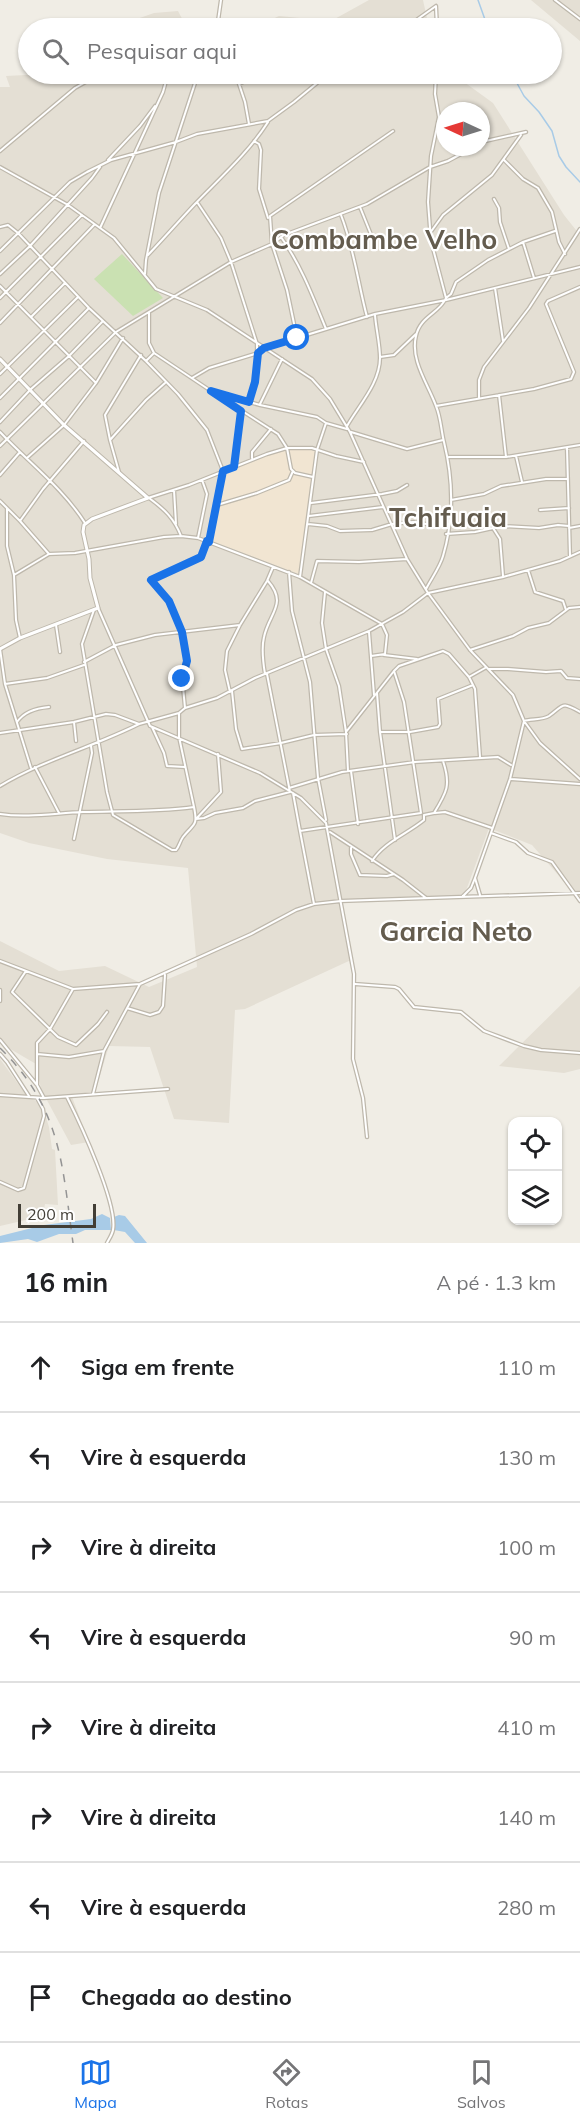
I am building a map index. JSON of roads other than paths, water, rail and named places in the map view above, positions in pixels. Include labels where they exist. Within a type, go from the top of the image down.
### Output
[{"type":"street","points":[[219,18],[222,0]]},
{"type":"street","points":[[555,0],[580,19]]},
{"type":"street","points":[[420,18],[436,6],[437,18]]},
{"type":"street","points":[[0,151],[82,84]]},
{"type":"street","points":[[106,163],[140,126],[163,92],[165,84]]},
{"type":"street","points":[[145,274],[159,193],[195,84]]},
{"type":"street","points":[[238,84],[245,102],[249,124]]},
{"type":"street","points":[[148,255],[197,202],[228,173],[268,121],[316,84]]},
{"type":"street","points":[[436,84],[438,117],[430,167],[428,202],[430,234],[446,299]]},
{"type":"street","points":[[100,228],[157,102]]},
{"type":"street","points":[[0,251],[70,182],[106,163],[196,134],[268,121]]},
{"type":"street","points":[[269,220],[271,215],[393,131]]},
{"type":"street","points":[[430,234],[443,215],[488,179],[521,135],[526,132]]},
{"type":"street","points":[[490,140],[521,135]]},
{"type":"street","points":[[254,141],[259,144],[261,150],[259,189],[269,220],[272,244],[287,290],[297,338]]},
{"type":"street","points":[[0,446],[116,332],[231,262],[272,244],[297,229],[360,207],[430,167],[457,156]]},
{"type":"street","points":[[504,160],[523,180],[538,188],[552,212],[555,231],[565,254]]},
{"type":"street","points":[[0,274],[68,205],[100,166]]},
{"type":"street","points":[[0,168],[68,205],[114,238],[156,289],[207,310],[256,344],[282,358],[322,388],[348,429],[407,559],[428,593],[470,651],[513,695],[524,722],[545,748],[580,779]]},
{"type":"street","points":[[494,199],[499,208],[500,222],[509,249]]},
{"type":"street","points":[[197,202],[220,238],[231,262],[256,344],[258,353],[255,382],[249,402]]},
{"type":"street","points":[[360,207],[374,242]]},
{"type":"street","points":[[341,215],[367,317]]},
{"type":"street","points":[[0,298],[82,216]]},
{"type":"street","points":[[0,227],[8,225],[18,233],[78,297],[141,355],[178,394],[207,430],[223,471],[208,541],[199,559],[151,580],[169,601],[182,632],[187,661],[182,676],[185,708]]},
{"type":"street","points":[[0,323],[94,225]]},
{"type":"street","points":[[478,398],[480,375],[484,367],[553,273],[580,229]]},
{"type":"street","points":[[380,357],[394,355],[416,334],[427,316],[451,294],[456,282],[509,249],[555,231]]},
{"type":"street","points":[[281,237],[291,251],[310,290],[326,330]]},
{"type":"street","points":[[523,242],[534,278]]},
{"type":"street","points":[[138,268],[146,260]]},
{"type":"street","points":[[192,378],[209,368],[258,353],[264,348],[375,314],[580,267]]},
{"type":"street","points":[[30,318],[65,283]]},
{"type":"street","points":[[0,286],[96,383]]},
{"type":"street","points":[[436,406],[568,381],[574,375],[546,304],[580,287]]},
{"type":"street","points":[[495,288],[501,313],[503,340]]},
{"type":"street","points":[[0,374],[78,297]]},
{"type":"street","points":[[0,398],[89,308]]},
{"type":"street","points":[[148,313],[149,342],[154,353],[271,429],[287,448],[293,471],[289,480],[217,505]]},
{"type":"street","points":[[348,429],[379,370],[380,357],[375,314]]},
{"type":"street","points":[[0,422],[31,389],[104,321]]},
{"type":"street","points":[[416,334],[417,360],[436,406],[448,456],[451,500],[442,559],[426,589]]},
{"type":"street","points":[[27,458],[64,424],[96,383],[123,339]]},
{"type":"street","points":[[146,361],[154,353]]},
{"type":"street","points":[[119,472],[105,415],[141,355]]},
{"type":"street","points":[[260,405],[282,358]]},
{"type":"street","points":[[0,359],[64,424],[162,508],[176,524],[181,536]]},
{"type":"street","points":[[111,440],[146,400],[166,383]]},
{"type":"street","points":[[211,391],[260,405],[317,417],[326,423],[407,449],[443,440]]},
{"type":"street","points":[[499,395],[506,457]]},
{"type":"street","points":[[234,467],[241,411]]},
{"type":"street","points":[[300,577],[317,450],[326,423]]},
{"type":"street","points":[[252,460],[252,452],[271,429]]},
{"type":"street","points":[[0,432],[52,481],[73,504],[85,524],[83,532],[91,584],[98,608],[164,753],[167,766],[185,767]]},
{"type":"street","points":[[20,521],[43,489],[84,441]]},
{"type":"street","points":[[448,456],[506,457],[540,450],[580,446]]},
{"type":"street","points":[[85,524],[148,498],[287,448],[309,447],[364,462]]},
{"type":"street","points":[[567,448],[570,557]]},
{"type":"street","points":[[0,475],[20,452]]},
{"type":"street","points":[[516,456],[523,483]]},
{"type":"street","points":[[293,471],[313,477]]},
{"type":"street","points":[[198,538],[207,494],[202,479]]},
{"type":"street","points":[[451,500],[484,494],[501,486],[568,479]]},
{"type":"street","points":[[310,503],[397,491],[407,485]]},
{"type":"street","points":[[174,490],[176,524]]},
{"type":"street","points":[[0,501],[49,554]]},
{"type":"street","points":[[309,516],[383,507]]},
{"type":"street","points":[[7,508],[7,546],[14,574],[16,620],[20,638]]},
{"type":"street","points":[[540,510],[569,508]]},
{"type":"street","points":[[308,524],[327,526],[340,531],[372,530],[392,524],[413,522],[433,525],[449,524]]},
{"type":"street","points":[[446,534],[517,525],[539,528],[558,525],[580,526]]},
{"type":"street","points":[[493,528],[500,539],[503,577]]},
{"type":"street","points":[[14,574],[49,554],[87,551],[181,536],[198,538],[300,577],[382,624],[387,634],[384,655]]},
{"type":"street","points":[[0,786],[33,768],[99,743],[139,724],[218,699],[266,674],[369,631],[403,612],[428,593],[503,577],[580,552]]},
{"type":"street","points":[[311,583],[317,561],[359,562],[407,559]]},
{"type":"street","points":[[273,566],[226,656],[225,670],[242,749],[314,735],[346,733],[399,666],[445,652],[469,677],[473,685],[480,757]]},
{"type":"street","points":[[528,570],[535,592],[563,601],[566,610]]},
{"type":"street","points":[[289,572],[292,611],[310,682],[318,778],[355,984],[353,1059],[363,1098],[367,1137]]},
{"type":"street","points":[[267,581],[274,589],[278,603],[269,620],[264,638],[266,674],[314,904]]},
{"type":"street","points":[[325,590],[322,615],[326,649],[339,686],[358,824]]},
{"type":"street","points":[[470,651],[513,636],[528,628],[549,624],[572,606],[580,607]]},
{"type":"street","points":[[59,813],[33,768],[19,730],[5,684],[0,649],[20,638],[98,608]]},
{"type":"street","points":[[94,610],[83,642],[85,664],[112,811],[116,818],[174,850],[178,849],[182,839],[193,828],[196,819],[222,789],[218,772],[218,754]]},
{"type":"street","points":[[56,625],[60,652]]},
{"type":"street","points":[[5,684],[54,676],[85,664],[116,645],[155,635],[240,626]]},
{"type":"street","points":[[369,631],[384,767],[395,840]]},
{"type":"street","points":[[371,656],[384,655],[419,659]]},
{"type":"street","points":[[469,677],[487,668],[546,672],[561,670],[567,678],[580,679]]},
{"type":"street","points":[[372,861],[379,851],[424,820],[404,702],[394,671]]},
{"type":"street","points":[[380,732],[410,732],[438,727],[440,724],[438,699],[473,685]]},
{"type":"street","points":[[524,722],[546,717],[561,706],[571,707],[580,712]]},
{"type":"street","points":[[17,722],[34,710],[49,707]]},
{"type":"street","points":[[179,713],[179,736],[196,819]]},
{"type":"street","points":[[0,733],[110,714],[139,724]]},
{"type":"street","points":[[74,722],[75,741]]},
{"type":"street","points":[[463,896],[471,888],[510,779],[524,722]]},
{"type":"street","points":[[152,727],[179,736],[260,773],[309,805],[326,823]]},
{"type":"street","points":[[74,839],[92,753],[91,746]]},
{"type":"street","points":[[196,819],[204,819],[215,813],[243,808],[255,801],[290,791],[318,778],[350,771],[415,762],[480,757],[498,757],[512,765]]},
{"type":"street","points":[[434,813],[447,788],[448,776],[443,761]]},
{"type":"street","points":[[510,779],[580,784]]},
{"type":"street","points":[[0,814],[33,816],[79,812],[157,811],[194,807]]},
{"type":"street","points":[[300,831],[328,830],[434,813],[445,813],[492,828]]},
{"type":"street","points":[[328,830],[426,898]]},
{"type":"street","points":[[491,832],[516,842],[528,853],[552,862],[580,901]]},
{"type":"street","points":[[351,846],[351,854],[360,875],[394,874]]},
{"type":"street","points":[[475,878],[480,895]]},
{"type":"street","points":[[0,961],[73,988],[140,984],[251,934],[296,910],[314,904],[480,895],[580,893]]},
{"type":"street","points":[[26,971],[12,992],[58,1037],[76,1045],[107,1012]]},
{"type":"street","points":[[128,1008],[150,1015],[159,1012],[163,1006],[165,973]]},
{"type":"street","points":[[93,1094],[104,1051],[140,984]]},
{"type":"street","points":[[355,984],[399,989],[414,1007],[461,1012],[484,1031],[524,1046],[580,1053]]},
{"type":"street","points":[[37,1085],[37,1043],[50,1028],[73,988]]},
{"type":"street","points":[[0,990],[0,1001]]},
{"type":"street","points":[[0,1040],[37,1085],[44,1098]]},
{"type":"street","points":[[36,1054],[69,1057],[104,1051]]},
{"type":"street","points":[[0,1054],[30,1097]]},
{"type":"street","points":[[0,1095],[44,1098],[168,1089]]},
{"type":"street","points":[[67,1096],[89,1143],[113,1216],[113,1230],[106,1243]]},
{"type":"street","points":[[0,1182],[18,1190],[24,1188],[44,1116],[37,1098]]},
{"type":"water","points":[[102,1214],[110,1218],[111,1230],[85,1230],[76,1234],[59,1234],[37,1242],[28,1239],[0,1243],[0,1236],[44,1225],[91,1219]]},
{"type":"water","points":[[125,1216],[147,1243],[135,1243],[125,1232],[114,1230],[114,1217]]},
{"type":"waterway","points":[[478,0],[484,18]]},
{"type":"waterway","points":[[517,84],[524,96],[552,131],[559,156],[580,182]]},
{"type":"railway","points":[[0,1048],[20,1070],[36,1093],[47,1115],[61,1162],[73,1243]]},
{"type":"district","name":"Combambe Velho","points":[[384,239]]},
{"type":"district","name":"Tchifuaia","points":[[448,517]]},
{"type":"district","name":"Garcia Neto","points":[[456,931]]}]
